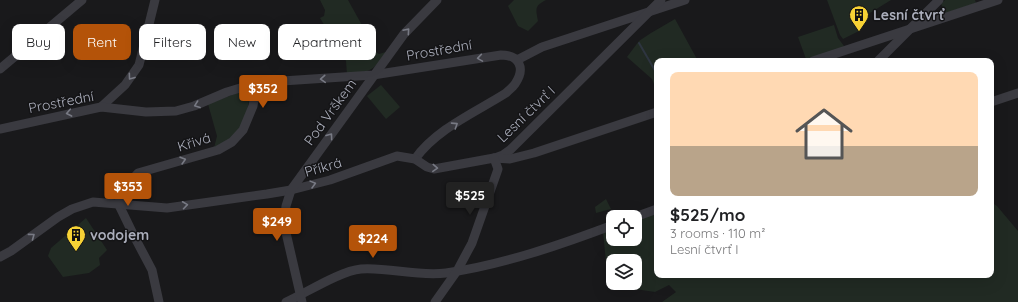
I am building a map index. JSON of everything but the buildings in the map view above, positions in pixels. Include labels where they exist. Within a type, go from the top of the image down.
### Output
[{"type":"street","points":[[0,69],[82,0]]},
{"type":"street","points":[[101,107],[125,85],[139,65],[155,0]]},
{"type":"street","name":"Pod Vrškem","points":[[301,299],[284,224],[286,206],[291,190],[404,34],[437,0]]},
{"type":"street","name":"Lesní čtvrť I","points":[[435,302],[457,271],[472,244],[497,172],[498,168],[494,158],[503,155],[510,150],[661,0]]},
{"type":"street","points":[[415,159],[424,147],[436,137],[506,93],[513,87],[518,80],[520,72],[520,65],[517,60],[542,47],[685,0]]},
{"type":"street","points":[[881,58],[939,0]]},
{"type":"street","points":[[822,58],[998,0]]},
{"type":"street","points":[[615,24],[623,31],[622,38]]},
{"type":"street","name":"Prostřední","points":[[0,129],[101,107],[146,112],[176,111],[194,106],[227,92],[267,82],[373,75],[501,54],[510,55],[517,60]]},
{"type":"street","name":"Křivá","points":[[118,203],[125,200],[131,191],[133,179],[138,173],[218,150],[232,142],[242,130],[253,106],[254,100],[250,86]]},
{"type":"street","points":[[994,101],[1018,93]]},
{"type":"street","name":"Příkrá","points":[[0,257],[11,251],[58,217],[72,209],[93,202],[167,208],[291,190],[342,176],[394,156],[415,159],[427,167],[437,169],[494,158],[510,159],[654,113]]},
{"type":"street","points":[[521,139],[520,147],[529,154]]},
{"type":"street","points":[[131,191],[136,200],[145,206]]},
{"type":"street","points":[[118,203],[152,270],[159,302]]},
{"type":"street","points":[[642,214],[654,210]]},
{"type":"street","points":[[286,302],[301,299],[344,274],[360,269],[426,274],[439,274],[457,271],[513,259],[606,227]]},
{"type":"shaded area","points":[[320,0],[348,0],[361,24],[324,24],[320,18],[324,16],[325,10]]},
{"type":"shaded area","points":[[514,0],[546,0],[539,4],[536,11],[538,21],[528,31],[518,26],[508,6]]},
{"type":"shaded area","points":[[827,0],[891,0],[865,16],[867,22],[861,30],[843,39],[840,35]]},
{"type":"shaded area","points":[[945,0],[975,0],[976,3],[946,13],[941,4]]},
{"type":"shaded area","points":[[675,19],[696,58],[654,58],[654,84],[652,79],[627,57],[639,41]]},
{"type":"shaded area","points":[[834,25],[838,38],[844,46],[840,49],[806,58],[798,37]]},
{"type":"shaded area","points":[[389,51],[379,63],[367,71],[347,75],[346,61],[376,60],[376,52],[379,54]]},
{"type":"shaded area","points":[[381,85],[400,107],[386,119],[367,96]]},
{"type":"shaded area","points":[[240,92],[246,94],[249,100],[243,120],[235,135],[214,148],[217,136],[208,104]]},
{"type":"shaded area","points":[[606,199],[611,209],[596,213],[595,207]]},
{"type":"shaded area","points":[[994,204],[1018,231],[1018,302],[662,302],[676,292],[669,285],[655,292],[642,290],[642,254],[606,254],[606,262],[603,232],[606,231],[606,246],[642,246],[642,218],[654,214],[654,278],[994,278]]},
{"type":"shaded area","points":[[86,218],[107,250],[99,258],[100,265],[89,273],[63,277],[48,256],[51,248]]},
{"type":"waterway","points":[[639,43],[654,69]]},
{"type":"place","name":"Lesní čtvrť","points":[[859,32]]},
{"type":"place","name":"vodojem","points":[[76,252]]}]
